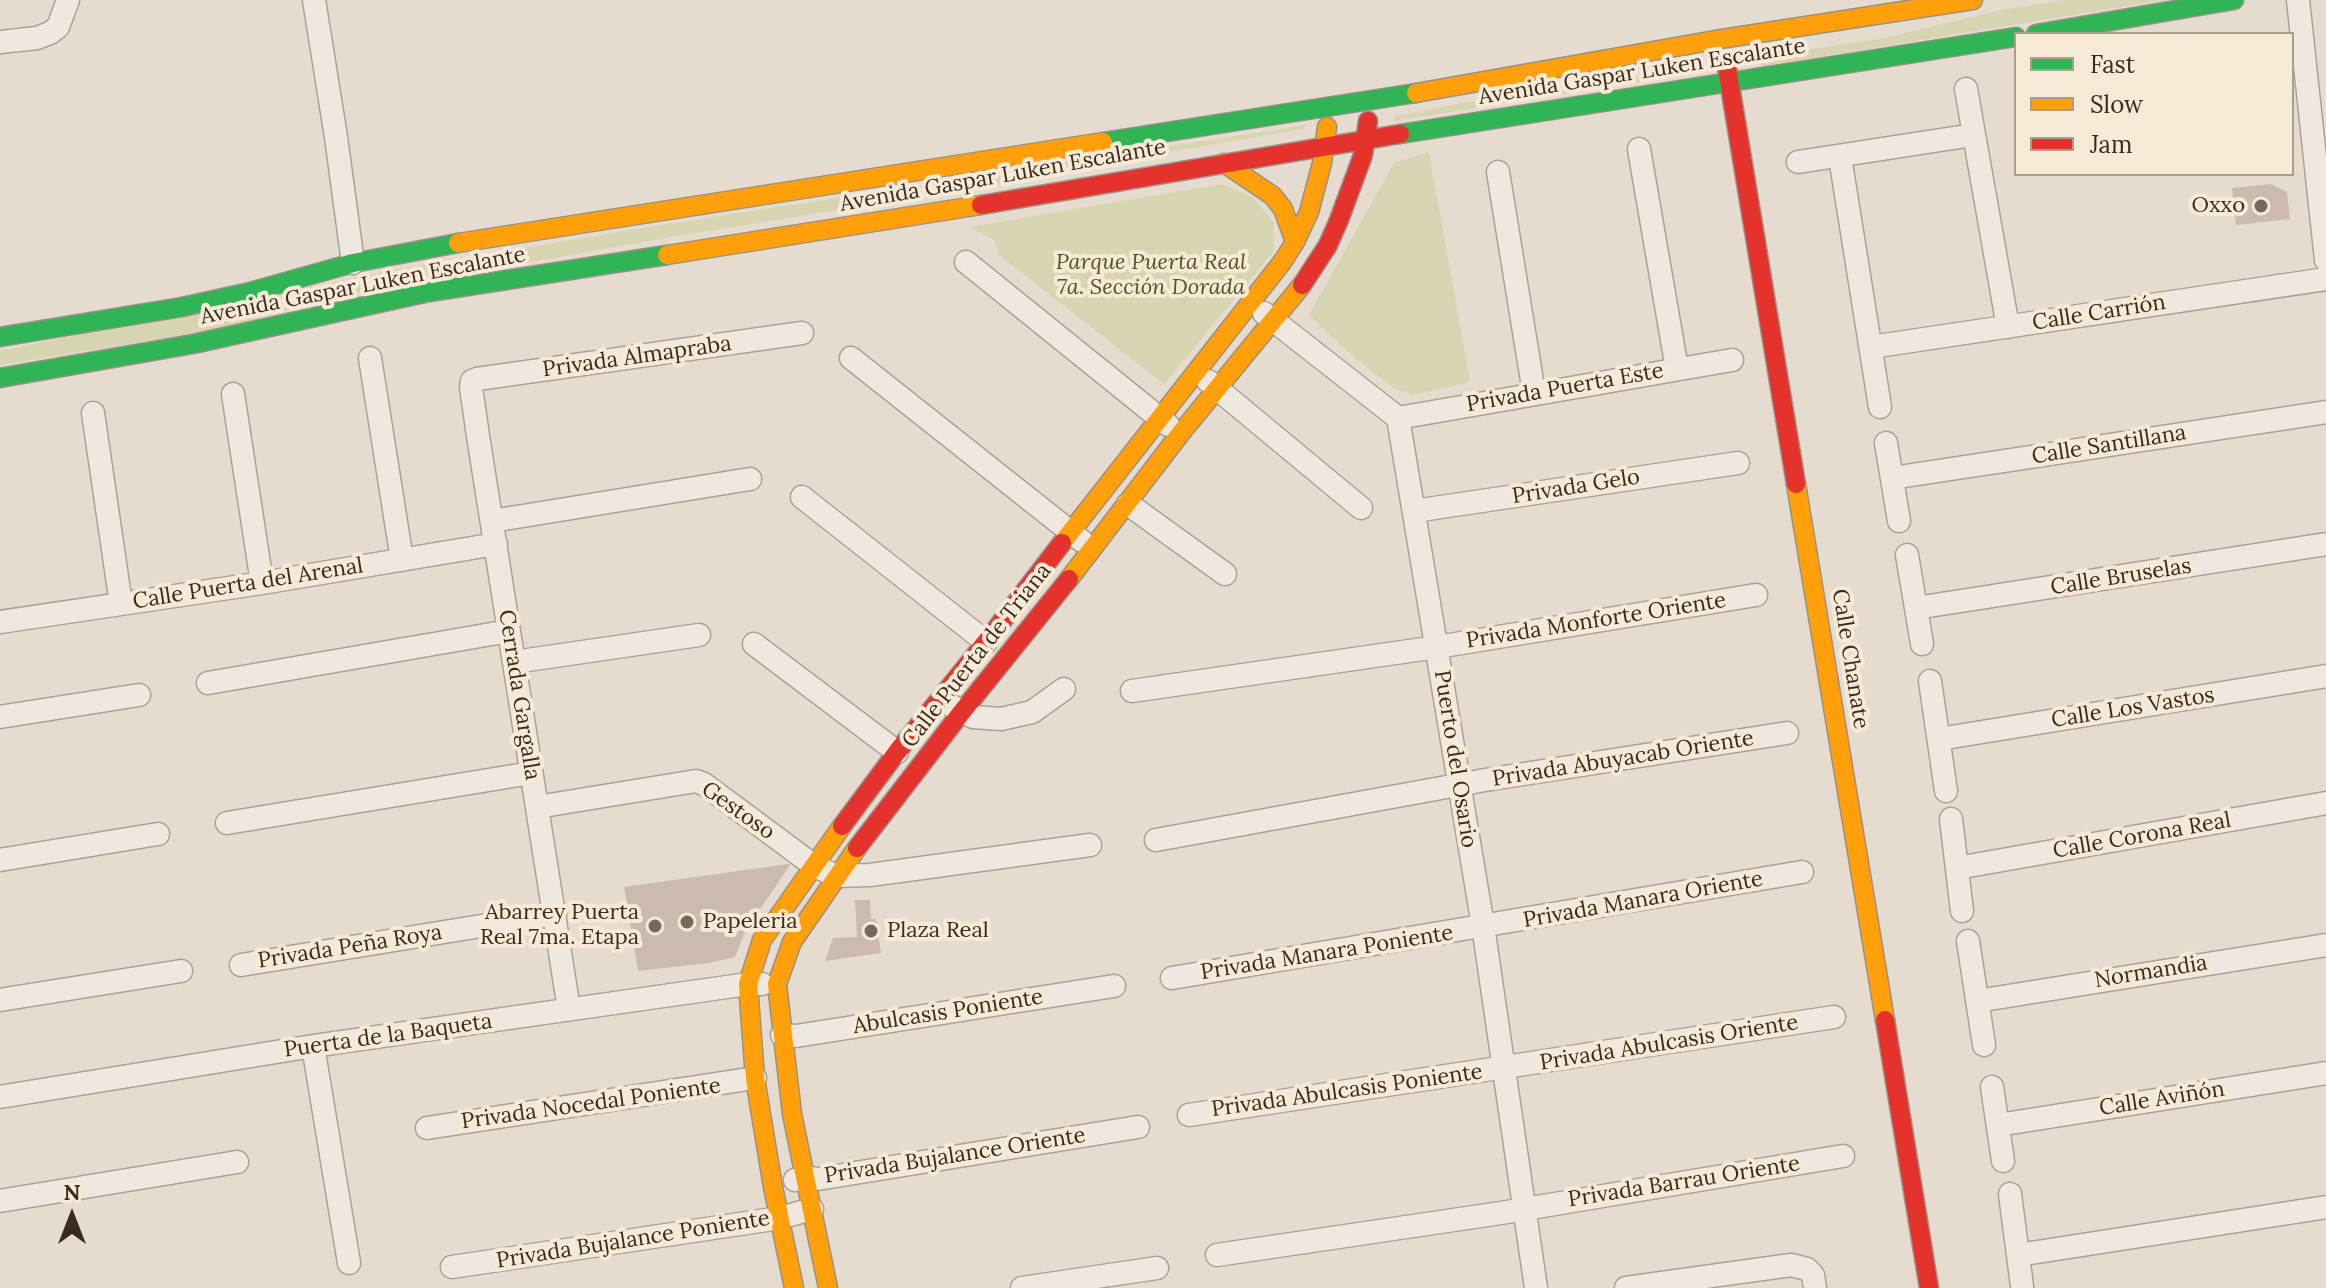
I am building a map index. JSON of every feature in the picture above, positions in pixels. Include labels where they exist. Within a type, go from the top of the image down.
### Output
[{"type":"street","points":[[0,42],[37,38],[50,33],[58,27],[68,0]]},
{"type":"street","points":[[314,0],[353,263]]},
{"type":"street","name":"Avenida Gaspar Luken Escalante","points":[[0,337],[182,307],[250,292],[353,263],[500,235],[1370,101],[1721,39],[1973,0]]},
{"type":"street","points":[[2048,32],[2234,0]]},
{"type":"street","points":[[2298,0],[2319,130],[2326,260]]},
{"type":"street","name":"Avenida Gaspar Luken Escalante","points":[[0,378],[193,344],[429,292],[2014,37]]},
{"type":"street","name":"Calle Chanate","points":[[1721,39],[1929,1288]]},
{"type":"street","points":[[1966,89],[2008,327]]},
{"type":"street","name":"Calle Puerta de Triana","points":[[828,1288],[792,1114],[782,1035],[777,984],[792,942],[836,876],[961,713],[1312,271],[1328,245],[1359,170],[1367,141],[1370,101]]},
{"type":"street","name":"Calle Puerta de Triana","points":[[794,1288],[755,1078],[748,984],[762,940],[897,752],[1283,261],[1309,212],[1325,146],[1329,107]]},
{"type":"street","points":[[1798,162],[1973,135]]},
{"type":"street","points":[[1639,149],[1677,369]]},
{"type":"street","points":[[1840,157],[1880,407]]},
{"type":"street","points":[[1224,163],[1273,196],[1283,209],[1295,242]]},
{"type":"street","points":[[1498,172],[1534,393]]},
{"type":"street","points":[[1309,212],[1339,220]]},
{"type":"street","points":[[966,262],[1180,434]]},
{"type":"street","name":"Calle Carrión","points":[[1871,347],[2326,279]]},
{"type":"street","points":[[1250,302],[1398,418]]},
{"type":"street","name":"Privada Almapraba","points":[[472,381],[802,333]]},
{"type":"street","points":[[370,358],[402,560]]},
{"type":"street","points":[[851,358],[1093,549]]},
{"type":"street","name":"Privada Puerta Este","points":[[1398,418],[1732,360]]},
{"type":"street","points":[[1195,371],[1361,508]]},
{"type":"street","name":"Cerrada Gargalla","points":[[472,381],[476,424],[569,1009]]},
{"type":"street","points":[[233,394],[262,583]]},
{"type":"street","name":"Calle Santillana","points":[[1892,478],[2326,412]]},
{"type":"street","points":[[93,413],[121,604]]},
{"type":"street","name":"Puerto del Osario","points":[[1398,418],[1483,926],[1536,1288]]},
{"type":"street","points":[[1886,443],[1899,521]]},
{"type":"street","name":"Privada Gelo","points":[[1414,511],[1738,463]]},
{"type":"street","points":[[492,521],[750,479]]},
{"type":"street","points":[[802,497],[986,642]]},
{"type":"street","points":[[1128,504],[1225,574]]},
{"type":"street","name":"Calle Puerta del Arenal","points":[[0,622],[496,544]]},
{"type":"street","name":"Calle Bruselas","points":[[1916,608],[2326,544]]},
{"type":"street","points":[[1907,555],[1922,644]]},
{"type":"street","name":"Privada Monforte Oriente","points":[[1132,691],[1437,647],[1756,595]]},
{"type":"street","points":[[208,683],[509,631]]},
{"type":"street","points":[[514,662],[699,635]]},
{"type":"street","points":[[754,644],[897,752]]},
{"type":"street","name":"Calle Los Vastos","points":[[1939,739],[2326,676]]},
{"type":"street","points":[[1930,681],[1946,791]]},
{"type":"street","points":[[941,698],[961,713],[984,719],[1032,712],[1064,689]]},
{"type":"street","points":[[0,717],[139,695]]},
{"type":"street","name":"Privada Abuyacab Oriente","points":[[1156,840],[1459,785],[1787,733]]},
{"type":"street","points":[[227,823],[531,773]]},
{"type":"street","name":"Gestoso","points":[[537,807],[696,781],[813,865],[836,876]]},
{"type":"street","name":"Calle Corona Real","points":[[1957,868],[2326,803]]},
{"type":"street","points":[[1951,819],[1962,911]]},
{"type":"street","points":[[0,860],[158,834]]},
{"type":"street","points":[[836,876],[870,875],[1090,845]]},
{"type":"street","name":"Privada Manara Oriente","points":[[1483,926],[1802,872]]},
{"type":"street","name":"Privada Peña Roya","points":[[241,965],[555,914]]},
{"type":"street","name":"Privada Manara Poniente","points":[[1172,978],[1483,926]]},
{"type":"street","points":[[1968,941],[1984,1045]]},
{"type":"street","name":"Normandia","points":[[1977,1001],[2326,945]]},
{"type":"street","points":[[0,1000],[181,971]]},
{"type":"street","name":"Puerta de la Baqueta","points":[[0,1097],[313,1046],[748,984],[777,984]]},
{"type":"street","name":"Abulcasis Poniente","points":[[782,1035],[796,1036],[1114,986]]},
{"type":"street","name":"Privada Abulcasis Oriente","points":[[1504,1068],[1834,1017]]},
{"type":"street","points":[[313,1046],[349,1263]]},
{"type":"street","name":"Privada Abulcasis Poniente","points":[[1189,1115],[1504,1068]]},
{"type":"street","name":"Calle Aviñón","points":[[1998,1125],[2326,1073]]},
{"type":"street","name":"Privada Nocedal Poniente","points":[[427,1128],[755,1078]]},
{"type":"street","points":[[1992,1087],[2003,1161]]},
{"type":"street","name":"Privada Bujalance Oriente","points":[[773,1187],[805,1177],[818,1179],[1138,1127]]},
{"type":"street","name":"Privada Barrau Oriente","points":[[1217,1255],[1524,1209],[1843,1156]]},
{"type":"street","points":[[0,1201],[237,1162]]},
{"type":"street","points":[[2010,1194],[2022,1286]]},
{"type":"street","points":[[2018,1255],[2326,1207]]},
{"type":"street","name":"Privada Bujalance Poniente","points":[[452,1267],[780,1218],[812,1209]]},
{"type":"street","points":[[1626,1288],[1679,1284],[1791,1265],[1807,1269],[1814,1282]]},
{"type":"street","points":[[1022,1288],[1157,1268]]},
{"type":"green space","points":[[2064,0],[2164,0],[1764,66],[1758,64],[1759,57],[1885,38],[2001,10]]},
{"type":"green space","points":[[1688,70],[1690,74],[1393,121],[1396,116],[1463,103]]},
{"type":"green space","points":[[1306,125],[1302,129],[1043,177],[677,236],[341,296],[220,329],[0,365],[0,351],[388,271]]},
{"type":"green space","points":[[1429,152],[1470,382],[1413,395],[1394,388],[1355,358],[1309,315],[1394,163]]},
{"type":"green space","name":"Parque Puerta Real 7a. Sección Dorada","points":[[1222,184],[1252,197],[1274,223],[1273,252],[1164,384],[999,255],[994,240],[970,227]]},
{"type":"building","name":"Oxxo","points":[[2271,184],[2287,192],[2290,219],[2236,225],[2232,188]]},
{"type":"building","points":[[788,864],[746,930],[735,957],[638,971],[624,887]]},
{"type":"building","name":"Plaza Real","points":[[855,900],[870,900],[871,919],[876,919],[881,953],[825,961],[833,938],[857,937]]},
{"type":"traffic: fast","points":[[2048,32],[2234,0]]},
{"type":"traffic: fast","points":[[1400,134],[2014,37]]},
{"type":"traffic: fast","points":[[1103,142],[1416,93]]},
{"type":"traffic: fast","points":[[0,337],[182,307],[250,292],[353,263],[458,243]]},
{"type":"traffic: fast","points":[[0,378],[193,344],[429,292],[667,255]]},
{"type":"traffic: slow","points":[[1416,93],[1721,39],[1973,0]]},
{"type":"traffic: slow","points":[[1062,543],[1283,261],[1309,212],[1322,163],[1327,127]]},
{"type":"traffic: slow","points":[[458,243],[1103,142]]},
{"type":"traffic: slow","points":[[1224,163],[1273,196],[1283,209],[1295,242]]},
{"type":"traffic: slow","points":[[667,255],[981,205]]},
{"type":"traffic: slow","points":[[1069,579],[1180,434],[1302,285]]},
{"type":"traffic: slow","points":[[1796,484],[1885,1020]]},
{"type":"traffic: slow","points":[[794,1288],[755,1078],[748,984],[762,940],[842,826]]},
{"type":"traffic: slow","points":[[828,1288],[792,1114],[777,984],[792,942],[857,848]]},
{"type":"traffic: jam","points":[[1726,62],[1796,484]]},
{"type":"traffic: jam","points":[[1302,285],[1328,245],[1339,220],[1363,155],[1368,121]]},
{"type":"traffic: jam","points":[[981,205],[1400,134]]},
{"type":"traffic: jam","points":[[842,826],[1062,543]]},
{"type":"traffic: jam","points":[[857,848],[1069,579]]},
{"type":"traffic: jam","points":[[1885,1020],[1929,1288]]},
{"type":"place","name":"Oxxo","points":[[2261,206]]},
{"type":"place","name":"Papeleria","points":[[687,922]]},
{"type":"place","name":"Abarrey Puerta Real 7ma. Etapa","points":[[655,926]]},
{"type":"place","name":"Plaza Real","points":[[871,931]]}]
